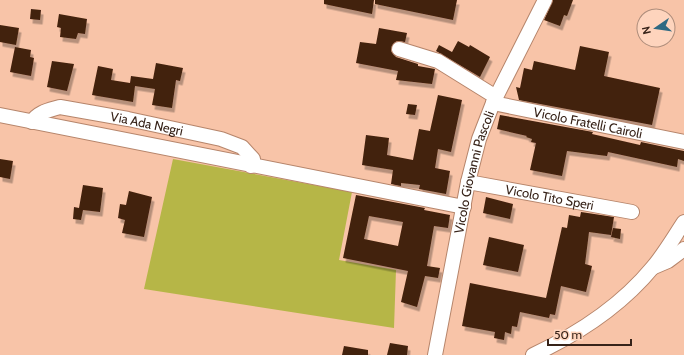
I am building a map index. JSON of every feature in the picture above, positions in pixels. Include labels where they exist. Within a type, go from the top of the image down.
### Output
[{"type":"street","name":"Vicolo Giovanni Pascoli","points":[[435,355],[468,182],[479,139],[494,100],[545,0]]},
{"type":"street","points":[[399,49],[438,61],[494,100]]},
{"type":"street","name":"Vicolo Fratelli Cairoli","points":[[494,100],[684,142]]},
{"type":"street","name":"Via Ada Negri","points":[[32,122],[41,112],[60,107],[168,127],[221,139],[242,147],[253,159],[251,166]]},
{"type":"street","name":"Via Ada Negri","points":[[0,115],[251,166],[464,207]]},
{"type":"street","name":"Vicolo Tito Speri","points":[[468,182],[632,212]]},
{"type":"street","points":[[533,355],[586,326],[625,298],[653,267],[684,222]]},
{"type":"street","points":[[653,267],[668,261],[684,249]]},
{"type":"shaded area","points":[[173,159],[352,192],[339,260],[396,270],[394,328],[144,289]]},
{"type":"building","points":[[324,0],[374,0],[372,14],[324,4]]},
{"type":"building","points":[[375,0],[457,0],[453,20],[375,4]]},
{"type":"building","points":[[553,0],[573,0],[567,16],[564,15],[560,26],[544,20]]},
{"type":"building","points":[[31,9],[41,10],[40,20],[30,19]]},
{"type":"building","points":[[59,14],[87,19],[85,34],[78,33],[76,39],[60,37],[61,28],[57,27]]},
{"type":"building","points":[[0,25],[19,28],[16,45],[0,42]]},
{"type":"building","points":[[379,28],[407,33],[405,42],[397,41],[394,43],[391,51],[396,57],[418,64],[418,66],[435,69],[432,84],[396,80],[398,71],[356,63],[360,42],[376,44]]},
{"type":"building","points":[[458,41],[469,47],[470,45],[490,57],[480,77],[436,51],[439,45],[452,52]]},
{"type":"building","points":[[580,46],[609,52],[604,76],[660,88],[652,125],[519,100],[516,87],[520,88],[524,68],[532,70],[534,61],[575,70]]},
{"type":"building","points":[[15,47],[31,50],[30,57],[34,58],[31,76],[10,72]]},
{"type":"building","points":[[52,61],[74,64],[67,91],[47,87]]},
{"type":"building","points":[[156,63],[183,68],[180,81],[176,80],[172,108],[152,105],[155,89],[135,86],[133,102],[92,95],[98,66],[113,69],[111,80],[130,83],[131,76],[153,79]]},
{"type":"building","points":[[438,95],[462,100],[451,152],[438,149],[435,168],[450,171],[446,194],[419,189],[420,185],[401,183],[401,186],[391,184],[393,170],[362,165],[366,135],[389,138],[387,155],[413,160],[419,129],[430,131]]},
{"type":"building","points":[[408,104],[417,105],[415,115],[406,114]]},
{"type":"building","points":[[500,115],[593,132],[592,134],[640,145],[641,142],[684,151],[684,161],[678,159],[677,167],[608,152],[607,156],[567,151],[562,176],[530,170],[536,143],[531,142],[532,139],[526,137],[527,136],[497,129]]},
{"type":"building","points":[[0,159],[13,161],[10,179],[0,177]]},
{"type":"building","points":[[83,185],[103,188],[100,212],[83,210],[81,220],[73,219],[74,207],[79,208]]},
{"type":"building","points":[[129,191],[152,197],[144,237],[122,233],[125,220],[118,218],[120,204],[126,205]]},
{"type":"building","points":[[356,195],[425,208],[424,210],[450,215],[448,228],[434,226],[427,266],[440,268],[438,278],[425,276],[417,307],[401,302],[408,271],[343,258]],"holes":[[[369,216],[403,222],[398,246],[364,239]]]},
{"type":"building","points":[[486,197],[513,204],[510,219],[483,213]]},
{"type":"building","points":[[581,212],[614,217],[611,235],[589,232],[585,264],[592,266],[586,292],[561,286],[555,315],[550,314],[549,318],[520,312],[517,327],[512,326],[511,334],[505,332],[504,340],[494,338],[495,332],[462,326],[470,283],[546,298],[562,227],[567,228],[569,215],[580,217]]},
{"type":"building","points":[[613,228],[621,229],[620,239],[611,237]]},
{"type":"building","points":[[489,237],[524,245],[518,272],[483,265]]},
{"type":"building","points":[[390,343],[408,346],[407,355],[387,355]]},
{"type":"building","points":[[344,346],[368,350],[368,355],[342,355]]}]
